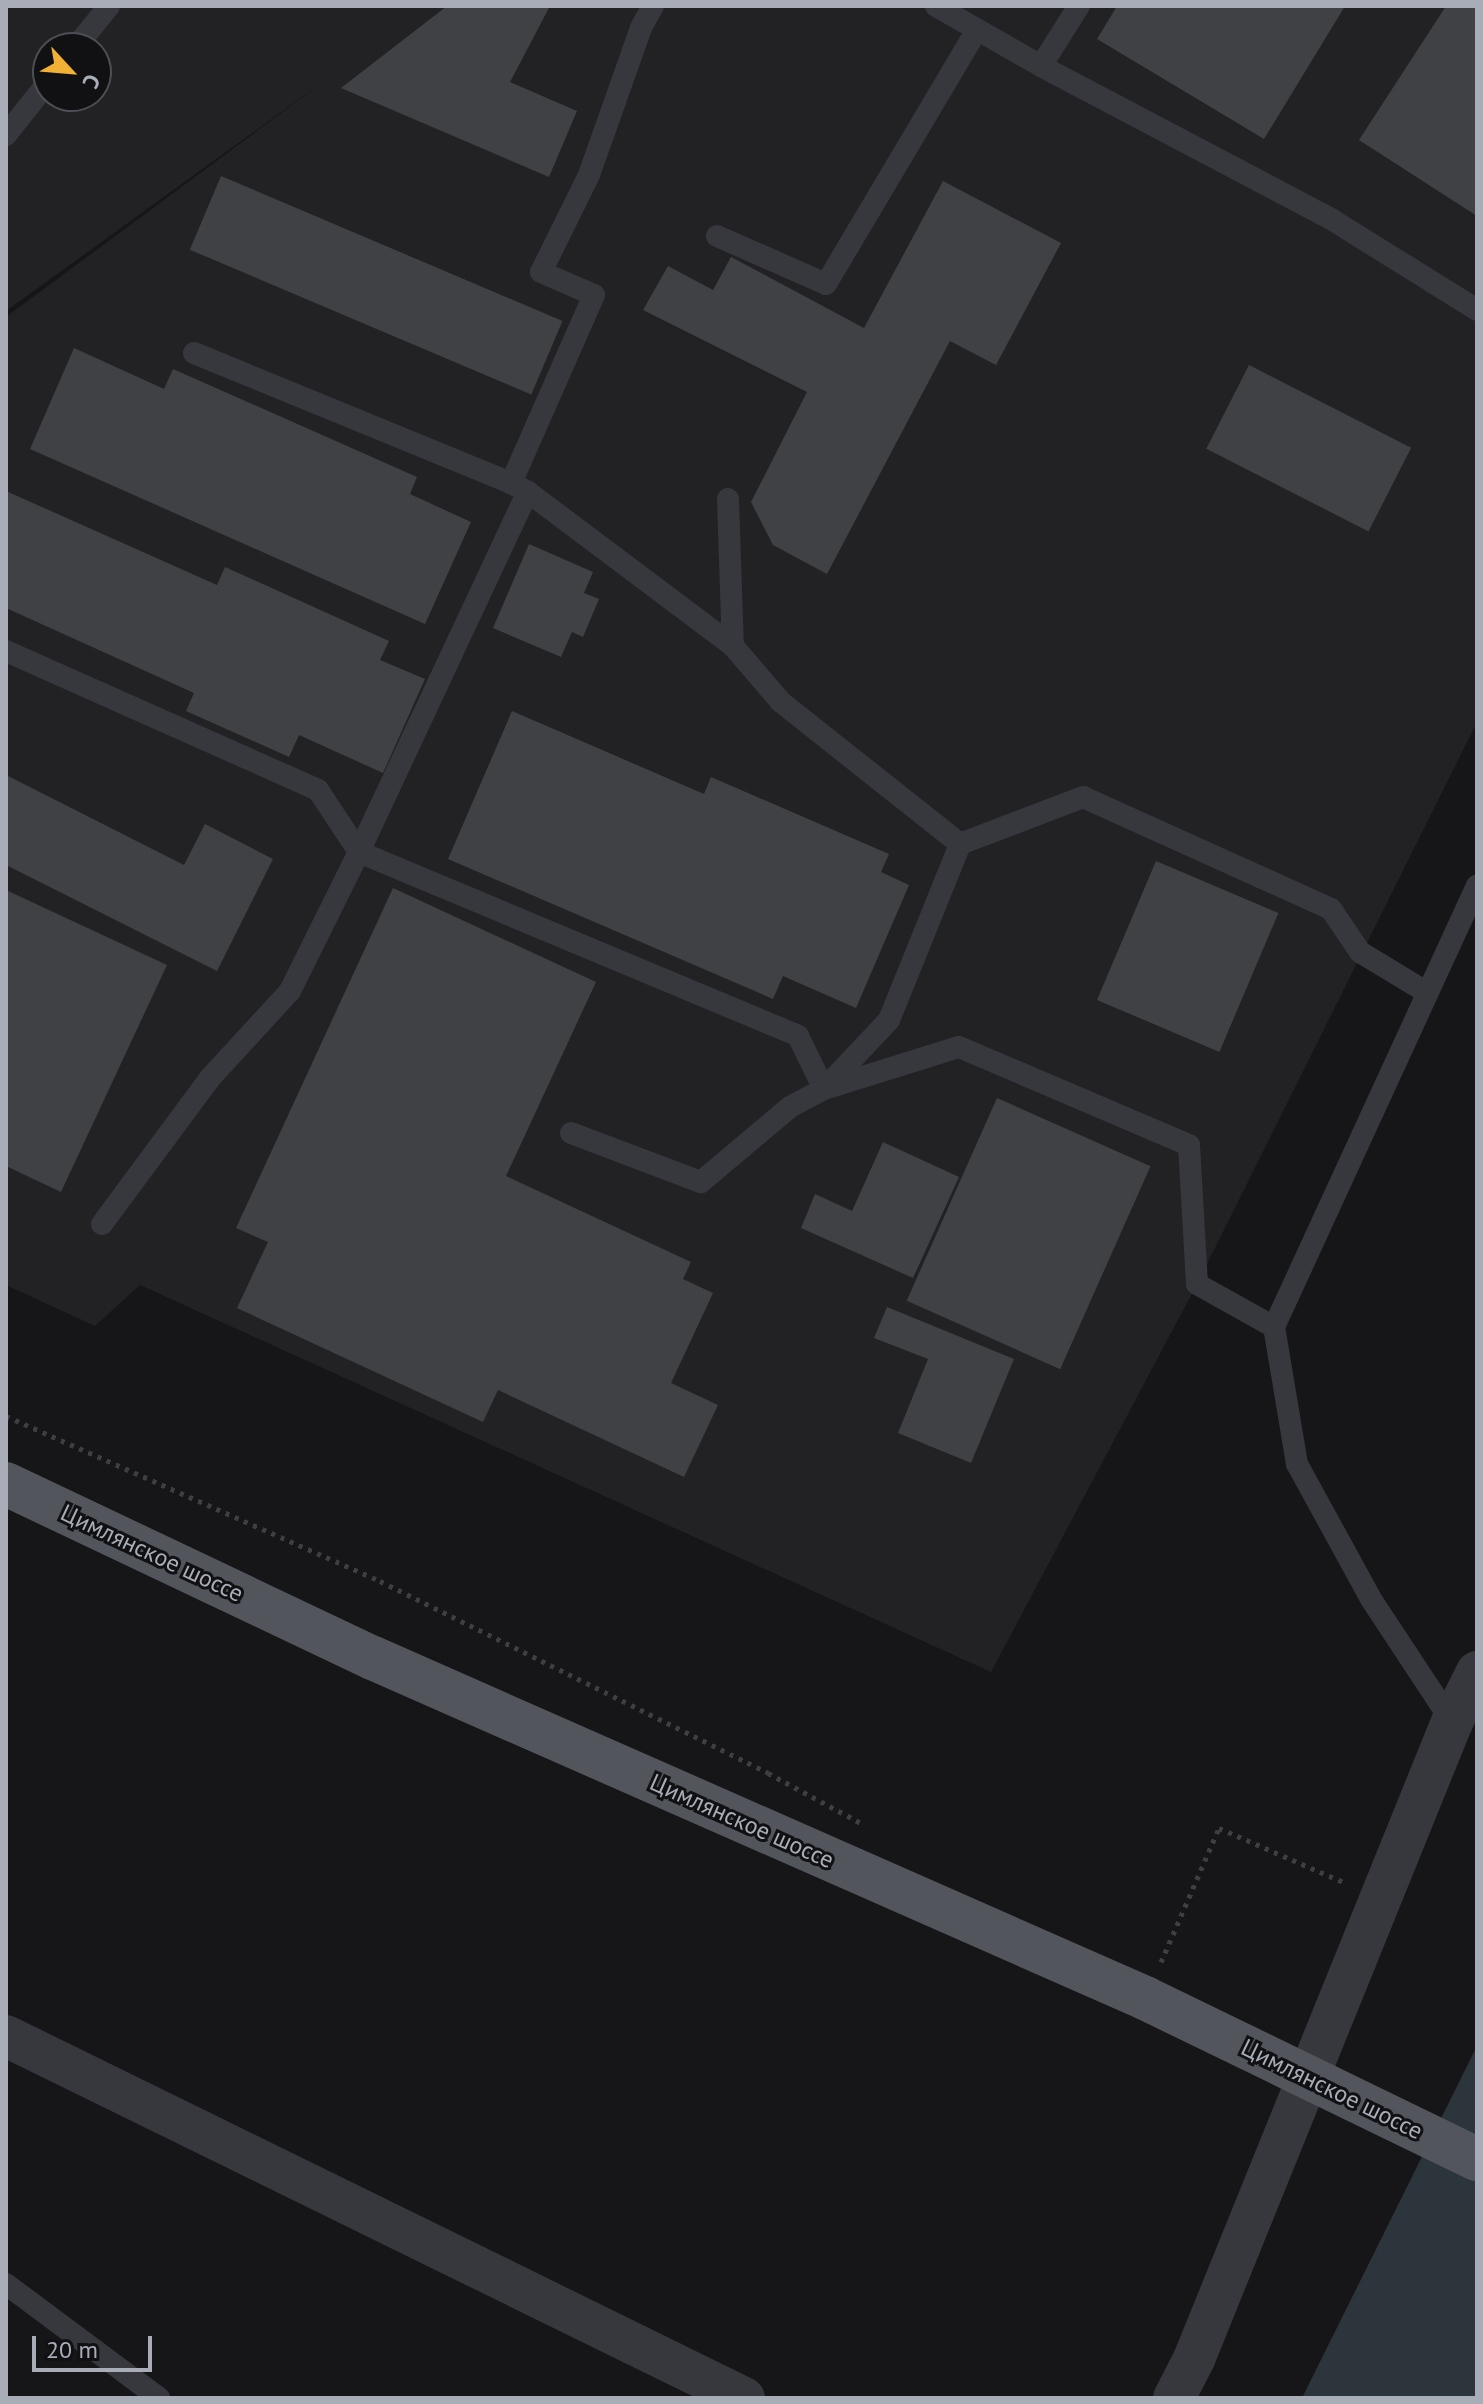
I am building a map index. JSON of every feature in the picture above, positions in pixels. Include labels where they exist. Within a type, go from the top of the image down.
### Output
[{"type":"main road","name":"Цимлянское шоссе","points":[[6,1484],[373,1658],[1152,1982],[1477,2159]]},
{"type":"street","points":[[1174,2398],[1194,2359],[1452,1722],[1477,1672]]},
{"type":"street","points":[[6,2036],[744,2398]]},
{"type":"lane","points":[[88,32],[109,6]]},
{"type":"lane","points":[[102,1224],[210,1078],[290,991],[359,852],[519,487],[594,295],[541,272],[589,175],[641,28],[653,6]]},
{"type":"lane","points":[[936,6],[1041,66],[1331,219],[1477,310]]},
{"type":"lane","points":[[1041,66],[1079,6]]},
{"type":"lane","points":[[717,236],[826,284],[977,30]]},
{"type":"lane","points":[[6,135],[32,102]]},
{"type":"lane","points":[[194,353],[519,487],[733,646],[781,702],[960,844]]},
{"type":"lane","points":[[728,499],[733,646]]},
{"type":"lane","points":[[6,651],[318,790],[359,852],[798,1036],[824,1089]]},
{"type":"lane","points":[[824,1089],[889,1020],[960,844],[1083,797],[1331,909],[1360,952],[1426,992]]},
{"type":"lane","points":[[1452,1722],[1371,1599],[1297,1464],[1274,1327],[1477,885]]},
{"type":"lane","points":[[571,1133],[701,1182],[790,1107],[824,1089],[959,1047],[1189,1145],[1197,1284],[1274,1327]]},
{"type":"lane","points":[[6,2284],[159,2398]]},
{"type":"path","points":[[6,1416],[380,1581],[768,1773],[864,1825]]},
{"type":"path","points":[[1152,1982],[1219,1828],[1381,1899]]},
{"type":"shaded area","points":[[6,6],[1477,6],[1477,722],[1197,1284],[991,1672],[140,1285],[95,1326],[6,1285],[6,317],[327,79],[6,311]]},
{"type":"shaded area","points":[[1477,2046],[1477,2398],[1302,2398]]},
{"type":"building","points":[[447,6],[550,6],[510,82],[577,111],[549,177],[341,88]]},
{"type":"building","points":[[1117,6],[1345,6],[1264,139],[1097,39]]},
{"type":"building","points":[[1446,6],[1477,6],[1477,216],[1359,140]]},
{"type":"building","points":[[221,176],[563,321],[531,395],[190,250]]},
{"type":"building","points":[[943,181],[1061,243],[996,365],[950,341],[827,574],[773,545],[751,502],[807,392],[643,310],[668,266],[713,290],[731,257],[864,328]]},
{"type":"building","points":[[74,348],[164,389],[173,369],[417,477],[410,494],[471,522],[425,624],[30,449]]},
{"type":"building","points":[[1249,365],[1411,448],[1368,531],[1206,449]]},
{"type":"building","points":[[6,491],[217,585],[225,567],[389,641],[380,660],[425,679],[383,773],[299,735],[289,757],[186,711],[194,693],[6,608]]},
{"type":"building","points":[[529,544],[593,572],[584,593],[599,599],[583,637],[572,632],[561,657],[493,628]]},
{"type":"building","points":[[512,711],[704,794],[711,777],[889,854],[881,872],[909,885],[856,1008],[783,976],[773,999],[448,859]]},
{"type":"building","points":[[6,775],[184,865],[205,824],[273,859],[217,971],[6,865]]},
{"type":"building","points":[[1156,861],[1278,913],[1219,1052],[1097,1000]]},
{"type":"building","points":[[393,888],[596,982],[506,1176],[691,1262],[683,1279],[713,1293],[671,1383],[718,1405],[684,1477],[498,1390],[483,1422],[237,1308],[268,1242],[236,1228]]},
{"type":"building","points":[[6,890],[167,965],[61,1192],[6,1166]]},
{"type":"building","points":[[997,1098],[1150,1166],[1060,1369],[907,1301]]},
{"type":"building","points":[[883,1142],[959,1177],[913,1278],[801,1228],[815,1194],[852,1211]]},
{"type":"building","points":[[887,1307],[1014,1359],[971,1463],[898,1433],[928,1359],[874,1338]]}]
